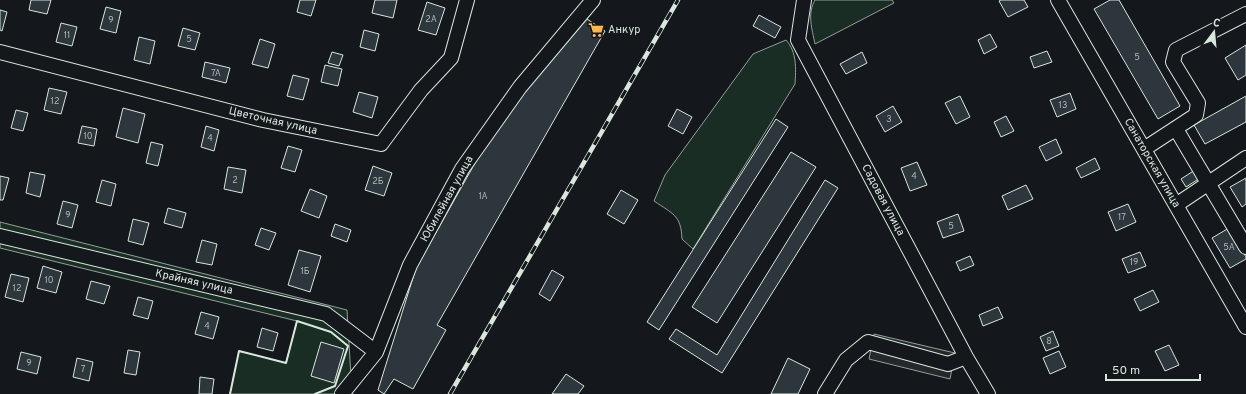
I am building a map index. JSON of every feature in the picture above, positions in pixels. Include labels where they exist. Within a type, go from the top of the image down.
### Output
[{"type":"street","name":"Цветочная улица","points":[[0,52],[263,120],[381,144],[420,90],[451,58],[467,0]]},
{"type":"street","name":"Юбилейная улица","points":[[342,394],[376,352],[410,265],[462,169],[520,87],[593,0]]},
{"type":"street","name":"Садовая улица","points":[[804,0],[798,40],[966,357],[988,394]]},
{"type":"street","name":"Санаторская улица","points":[[1058,0],[1246,327]]},
{"type":"street","points":[[1144,149],[1196,115],[1198,103],[1173,62],[1176,50],[1246,14]]},
{"type":"street","points":[[1176,129],[1246,246]]},
{"type":"street","points":[[1176,204],[1246,158]]},
{"type":"street","name":"Крайняя улица","points":[[0,236],[326,314],[376,352]]},
{"type":"street","points":[[825,394],[846,360],[868,342],[948,364],[966,357]]},
{"type":"green space","points":[[815,0],[892,0],[894,3],[815,44],[811,11]]},
{"type":"green space","points":[[786,40],[794,55],[795,84],[693,249],[682,239],[680,225],[675,216],[654,201],[665,175],[753,54]]},
{"type":"green space","points":[[0,222],[347,310],[352,394],[230,394],[239,351],[286,363],[297,321],[0,248]]},
{"type":"shaded area","points":[[874,334],[955,353],[950,379],[869,359]]},
{"type":"building","points":[[31,0],[51,0],[47,14],[29,10]]},
{"type":"building","points":[[300,0],[316,0],[311,16],[297,12]]},
{"type":"building","points":[[375,0],[397,0],[393,18],[372,13]]},
{"type":"building","points":[[1024,0],[1028,7],[1008,17],[999,1]]},
{"type":"building","points":[[1110,0],[1119,0],[1180,106],[1158,119],[1094,9]]},
{"type":"building","points":[[427,2],[445,8],[436,35],[418,30]]},
{"type":"building","points":[[106,7],[121,11],[116,33],[100,29]]},
{"type":"building","points":[[0,10],[7,12],[2,31],[0,30]]},
{"type":"building","points":[[759,15],[781,27],[775,38],[753,26]]},
{"type":"building","points":[[587,19],[605,31],[437,325],[446,330],[413,389],[394,379],[384,394],[378,390],[416,268],[497,124]]},
{"type":"building","points":[[61,23],[77,27],[72,46],[56,42]]},
{"type":"building","points":[[183,28],[200,33],[195,50],[178,46]]},
{"type":"building","points":[[364,30],[379,34],[375,51],[360,47]]},
{"type":"building","points":[[990,34],[997,47],[984,54],[978,40]]},
{"type":"building","points":[[139,37],[155,41],[150,64],[134,60]]},
{"type":"building","points":[[260,39],[275,44],[268,68],[252,64]]},
{"type":"building","points":[[1246,45],[1246,75],[1238,80],[1225,58]]},
{"type":"building","points":[[1047,51],[1052,62],[1034,68],[1030,57]]},
{"type":"building","points":[[332,52],[343,55],[339,66],[328,63]]},
{"type":"building","points":[[862,52],[867,63],[846,74],[840,64]]},
{"type":"building","points":[[205,62],[230,68],[226,83],[202,77]]},
{"type":"building","points":[[325,65],[342,69],[338,86],[321,82]]},
{"type":"building","points":[[293,75],[309,79],[303,100],[287,96]]},
{"type":"building","points":[[49,88],[67,92],[61,114],[44,110]]},
{"type":"building","points":[[359,92],[378,97],[372,118],[353,112]]},
{"type":"building","points":[[1070,93],[1076,109],[1057,117],[1050,100]]},
{"type":"building","points":[[960,96],[970,117],[956,124],[945,103]]},
{"type":"building","points":[[1246,96],[1246,122],[1205,144],[1194,125]]},
{"type":"building","points":[[893,106],[902,122],[885,132],[876,116]]},
{"type":"building","points":[[123,108],[145,114],[138,143],[116,137]]},
{"type":"building","points":[[677,109],[692,117],[683,134],[668,126]]},
{"type":"building","points":[[16,110],[28,113],[23,131],[11,128]]},
{"type":"building","points":[[1006,116],[1014,131],[1001,137],[994,122]]},
{"type":"building","points":[[776,119],[788,127],[659,330],[647,322]]},
{"type":"building","points":[[82,126],[97,129],[94,146],[78,143]]},
{"type":"building","points":[[206,126],[219,130],[214,151],[201,147]]},
{"type":"building","points":[[1056,139],[1062,153],[1046,161],[1039,147]]},
{"type":"building","points":[[151,142],[163,145],[158,166],[146,163]]},
{"type":"building","points":[[288,146],[302,150],[295,172],[281,168]]},
{"type":"building","points":[[791,152],[816,167],[717,323],[692,307]]},
{"type":"building","points":[[1095,158],[1100,169],[1081,178],[1076,168]]},
{"type":"building","points":[[917,162],[927,185],[910,191],[901,168]]},
{"type":"building","points":[[373,166],[392,173],[384,196],[365,190]]},
{"type":"building","points":[[228,167],[246,170],[242,193],[224,189]]},
{"type":"building","points":[[1195,170],[1200,178],[1186,187],[1181,179]]},
{"type":"building","points":[[30,172],[45,175],[40,197],[26,193]]},
{"type":"building","points":[[0,176],[9,178],[3,200],[0,200]]},
{"type":"building","points":[[1246,178],[1246,204],[1242,207],[1230,187]]},
{"type":"building","points":[[102,180],[116,184],[111,206],[96,202]]},
{"type":"building","points":[[825,180],[838,188],[722,373],[669,339],[676,329],[717,355]]},
{"type":"building","points":[[1026,185],[1033,199],[1008,210],[1002,196]]},
{"type":"building","points":[[310,189],[327,196],[319,218],[301,211]]},
{"type":"building","points":[[621,190],[638,200],[624,224],[607,214]]},
{"type":"building","points":[[63,201],[78,205],[72,228],[57,224]]},
{"type":"building","points":[[1128,204],[1136,222],[1116,231],[1108,212]]},
{"type":"building","points":[[168,208],[186,213],[182,228],[164,223]]},
{"type":"building","points":[[958,214],[964,231],[943,238],[937,222]]},
{"type":"building","points":[[133,219],[149,223],[143,245],[128,241]]},
{"type":"building","points":[[335,224],[351,230],[347,242],[331,236]]},
{"type":"building","points":[[261,228],[276,233],[269,250],[255,245]]},
{"type":"building","points":[[1229,228],[1246,257],[1246,259],[1230,268],[1212,238]]},
{"type":"building","points":[[202,240],[217,244],[212,265],[196,262]]},
{"type":"building","points":[[299,250],[321,256],[310,292],[288,285]]},
{"type":"building","points":[[1140,252],[1146,266],[1128,273],[1122,259]]},
{"type":"building","points":[[970,256],[974,265],[960,271],[956,262]]},
{"type":"building","points":[[43,266],[62,272],[56,293],[37,288]]},
{"type":"building","points":[[552,270],[564,277],[550,301],[539,294]]},
{"type":"building","points":[[11,274],[29,278],[23,302],[5,297]]},
{"type":"building","points":[[91,281],[110,286],[104,304],[86,299]]},
{"type":"building","points":[[1153,290],[1159,302],[1140,311],[1134,299]]},
{"type":"building","points":[[138,297],[153,301],[148,319],[133,315]]},
{"type":"building","points":[[998,307],[1003,318],[983,326],[979,315]]},
{"type":"building","points":[[201,312],[219,317],[213,339],[195,334]]},
{"type":"building","points":[[262,328],[278,333],[273,351],[257,347]]},
{"type":"building","points":[[1053,331],[1059,346],[1046,351],[1040,337]]},
{"type":"building","points":[[321,342],[344,349],[334,383],[311,376]]},
{"type":"building","points":[[1169,345],[1179,365],[1165,371],[1155,351]]},
{"type":"building","points":[[128,350],[140,352],[136,375],[124,373]]},
{"type":"building","points":[[1059,351],[1066,367],[1050,374],[1043,358]]},
{"type":"building","points":[[21,352],[41,357],[37,374],[17,369]]},
{"type":"building","points":[[77,358],[93,362],[89,381],[73,377]]},
{"type":"building","points":[[788,358],[810,369],[798,394],[771,394]]},
{"type":"building","points":[[566,374],[584,386],[578,394],[552,394]]},
{"type":"building","points":[[200,377],[214,379],[212,394],[199,394]]},
{"type":"railway","points":[[450,394],[678,0]]},
{"type":"wall","points":[[230,394],[239,351],[286,363],[297,321],[331,332],[348,346],[335,386],[315,394]]},
{"type":"place","name":"Анкур","points":[[596,30]]}]
